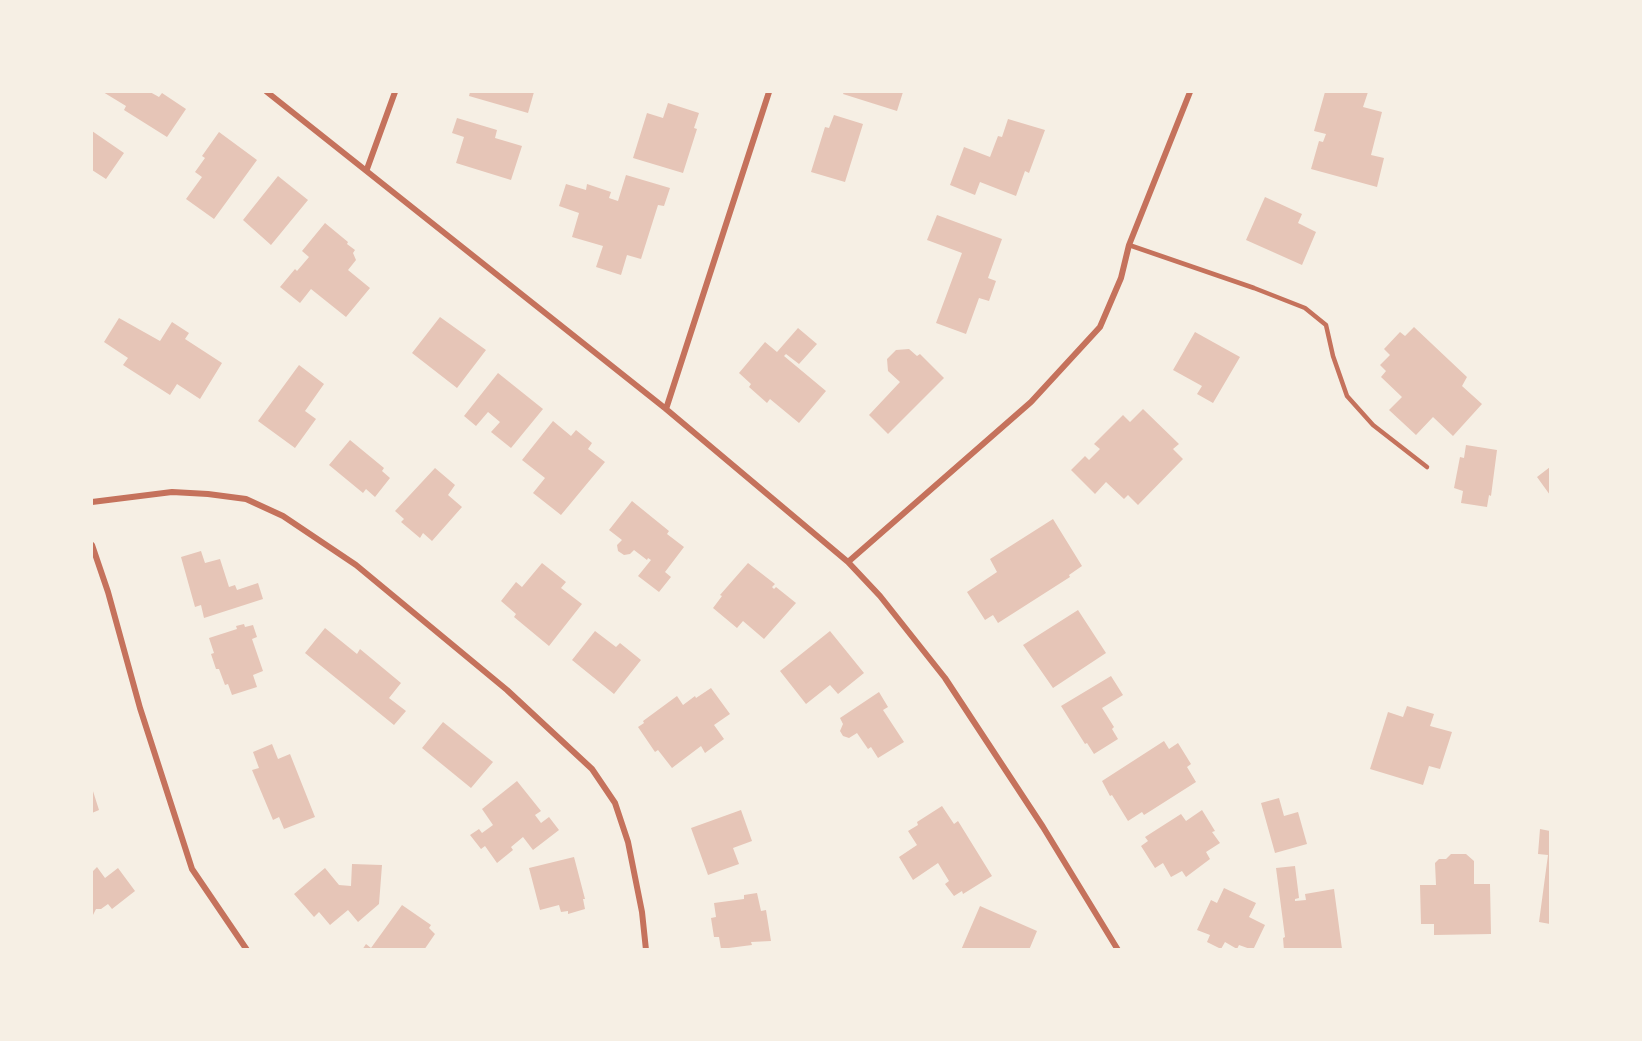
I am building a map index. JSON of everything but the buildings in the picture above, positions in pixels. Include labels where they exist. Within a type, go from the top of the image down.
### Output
[{"type":"street","points":[[267,92],[666,409],[848,562],[880,596],[945,678],[1042,827],[1118,950]]},
{"type":"street","points":[[367,170],[395,92]]},
{"type":"street","points":[[666,409],[769,92]]},
{"type":"street","points":[[848,562],[1031,402],[1100,327],[1120,278],[1129,245],[1190,92]]},
{"type":"street","points":[[92,502],[172,492],[246,499],[283,516],[356,565],[507,690],[592,769],[615,803],[628,842],[642,912],[646,950]]},
{"type":"street","points":[[92,545],[108,592],[140,708],[192,869],[247,950]]},
{"type":"lane","points":[[1129,245],[1305,308],[1326,325],[1333,356],[1347,396],[1373,425],[1427,467]]}]
